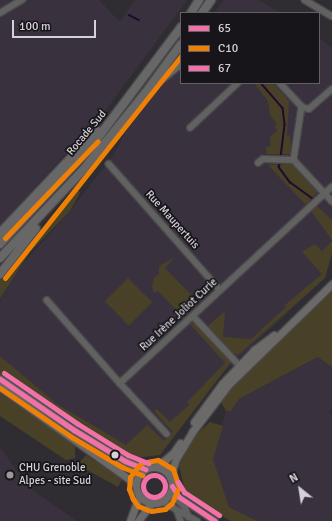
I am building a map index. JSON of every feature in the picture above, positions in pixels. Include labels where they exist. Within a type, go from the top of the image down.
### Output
[{"type":"highway","points":[[191,12],[199,0]]},
{"type":"highway","points":[[203,12],[211,0]]},
{"type":"highway","name":"Rocade Sud","points":[[0,244],[66,175],[140,84],[180,28]]},
{"type":"highway","name":"Rocade Sud","points":[[0,258],[83,170],[146,92],[180,45]]},
{"type":"highway","points":[[146,92],[180,64]]},
{"type":"highway","points":[[0,233],[140,84]]},
{"type":"highway","points":[[0,274],[83,170]]},
{"type":"main road","points":[[0,379],[74,430],[125,461],[145,469],[157,467],[174,452],[208,401],[241,368],[331,285]]},
{"type":"main road","points":[[138,521],[151,504],[163,502],[172,489],[170,477],[176,459],[192,432],[241,368]]},
{"type":"main road","points":[[0,387],[136,484]]},
{"type":"main road","points":[[157,467],[165,471],[170,477]]},
{"type":"main road","points":[[130,521],[139,496],[136,484],[137,478],[145,469]]},
{"type":"main road","points":[[139,496],[151,504]]},
{"type":"street","points":[[0,13],[22,0]]},
{"type":"street","points":[[305,0],[332,16]]},
{"type":"street","points":[[190,128],[237,84]]},
{"type":"street","points":[[281,84],[302,107],[309,109],[332,89]]},
{"type":"street","points":[[294,160],[302,107]]},
{"type":"street","points":[[258,163],[263,159],[294,160],[322,195],[332,201]]},
{"type":"street","name":"Rue Maupertuis","points":[[109,164],[220,290]]},
{"type":"street","name":"Rue Irène Joliot Curie","points":[[120,383],[311,204],[332,187]]},
{"type":"street","points":[[47,300],[167,434]]},
{"type":"street","points":[[193,316],[241,368]]},
{"type":"street","points":[[172,489],[179,497],[214,521]]},
{"type":"street","points":[[172,489],[185,507],[184,519]]},
{"type":"street","points":[[163,502],[177,510],[184,519],[197,521]]},
{"type":"street","points":[[184,519],[189,504]]},
{"type":"street","points":[[177,510],[184,519]]},
{"type":"shaded area","points":[[0,0],[99,0],[120,22],[135,0],[187,0],[108,107],[0,226]]},
{"type":"shaded area","points":[[224,0],[259,0],[278,12],[215,12]]},
{"type":"shaded area","points":[[320,39],[332,48],[332,253],[325,278],[218,377],[160,455],[134,459],[63,415],[0,356],[0,300],[23,264],[70,211],[113,156],[125,133],[180,60],[180,84],[320,84]]},
{"type":"shaded area","points":[[255,84],[274,84],[289,101],[287,136],[290,135],[291,154],[267,154],[266,147],[271,146],[270,137],[278,130],[274,127],[277,124],[270,115],[268,101]]},
{"type":"shaded area","points":[[292,164],[317,192],[306,205],[268,165]]},
{"type":"shaded area","points":[[78,190],[80,193],[70,211],[30,252],[0,299],[0,280]]},
{"type":"shaded area","points":[[317,206],[332,220],[332,240],[311,211]]},
{"type":"shaded area","points":[[332,241],[332,253],[325,278],[238,355],[233,353],[208,326],[225,311],[223,337],[251,339],[286,307],[285,305],[322,274],[302,252],[315,244],[322,251]]},
{"type":"shaded area","points":[[175,257],[165,268],[198,302],[183,317],[158,291],[154,293],[152,286],[154,278],[159,274],[159,266]]},
{"type":"shaded area","points":[[128,278],[152,302],[129,325],[105,301]]},
{"type":"shaded area","points":[[332,291],[332,367],[318,357],[239,399],[231,411],[226,411],[221,402],[223,396],[267,350]]},
{"type":"shaded area","points":[[194,323],[231,362],[160,455],[132,458],[111,443],[107,447],[44,407],[0,375],[0,356],[57,404],[126,445],[147,425],[164,441],[173,432],[154,411],[157,409],[170,422],[189,405],[187,402],[225,363],[190,324]]},
{"type":"shaded area","points":[[319,357],[332,367],[332,407],[329,413],[332,414],[332,521],[257,521],[229,507],[213,459],[226,411],[231,411],[239,399]]},
{"type":"shaded area","points":[[0,393],[75,445],[75,458],[66,460],[0,416]]},
{"type":"shaded area","points":[[210,422],[223,426],[213,459],[229,507],[257,521],[231,521],[205,507],[185,491],[179,466],[195,436]]},
{"type":"shaded area","name":"CHU Grenoble Alpes - site Sud","points":[[0,447],[28,487],[77,521],[0,521]]},
{"type":"shaded area","points":[[99,450],[131,466],[128,472],[98,452]]},
{"type":"shaded area","points":[[86,455],[122,479],[118,487],[82,467],[80,462]]},
{"type":"waterway","points":[[129,15],[139,20]]},
{"type":"waterway","points":[[262,84],[283,108],[285,125],[281,158]]},
{"type":"waterway","points":[[281,162],[279,167],[290,182],[315,200]]},
{"type":"transit line","name":"C10","points":[[5,278],[180,57]]},
{"type":"transit line","name":"C10","points":[[5,238],[98,141]]},
{"type":"transit line","name":"67","points":[[4,373],[78,424],[128,455],[148,463]]},
{"type":"transit line","name":"65","points":[[0,379],[74,430],[125,461],[145,469]]},
{"type":"transit line","name":"C10","points":[[0,388],[70,436],[122,467],[142,475]]},
{"type":"transit line","name":"C10","points":[[148,510],[138,506],[133,499],[129,489],[130,477],[141,463],[158,460],[173,469],[179,487],[172,503],[165,509],[151,511]]},
{"type":"transit line","name":"67","points":[[154,475],[162,478],[165,486],[162,494],[154,497],[146,494],[143,486],[146,478],[154,475]]},
{"type":"transit line","name":"67","points":[[178,482],[184,492],[219,515]]},
{"type":"transit line","name":"65","points":[[172,486],[179,497],[215,521]]},
{"type":"place","name":"CHU Grenoble Alpes - site Sud","points":[[10,475]]}]
